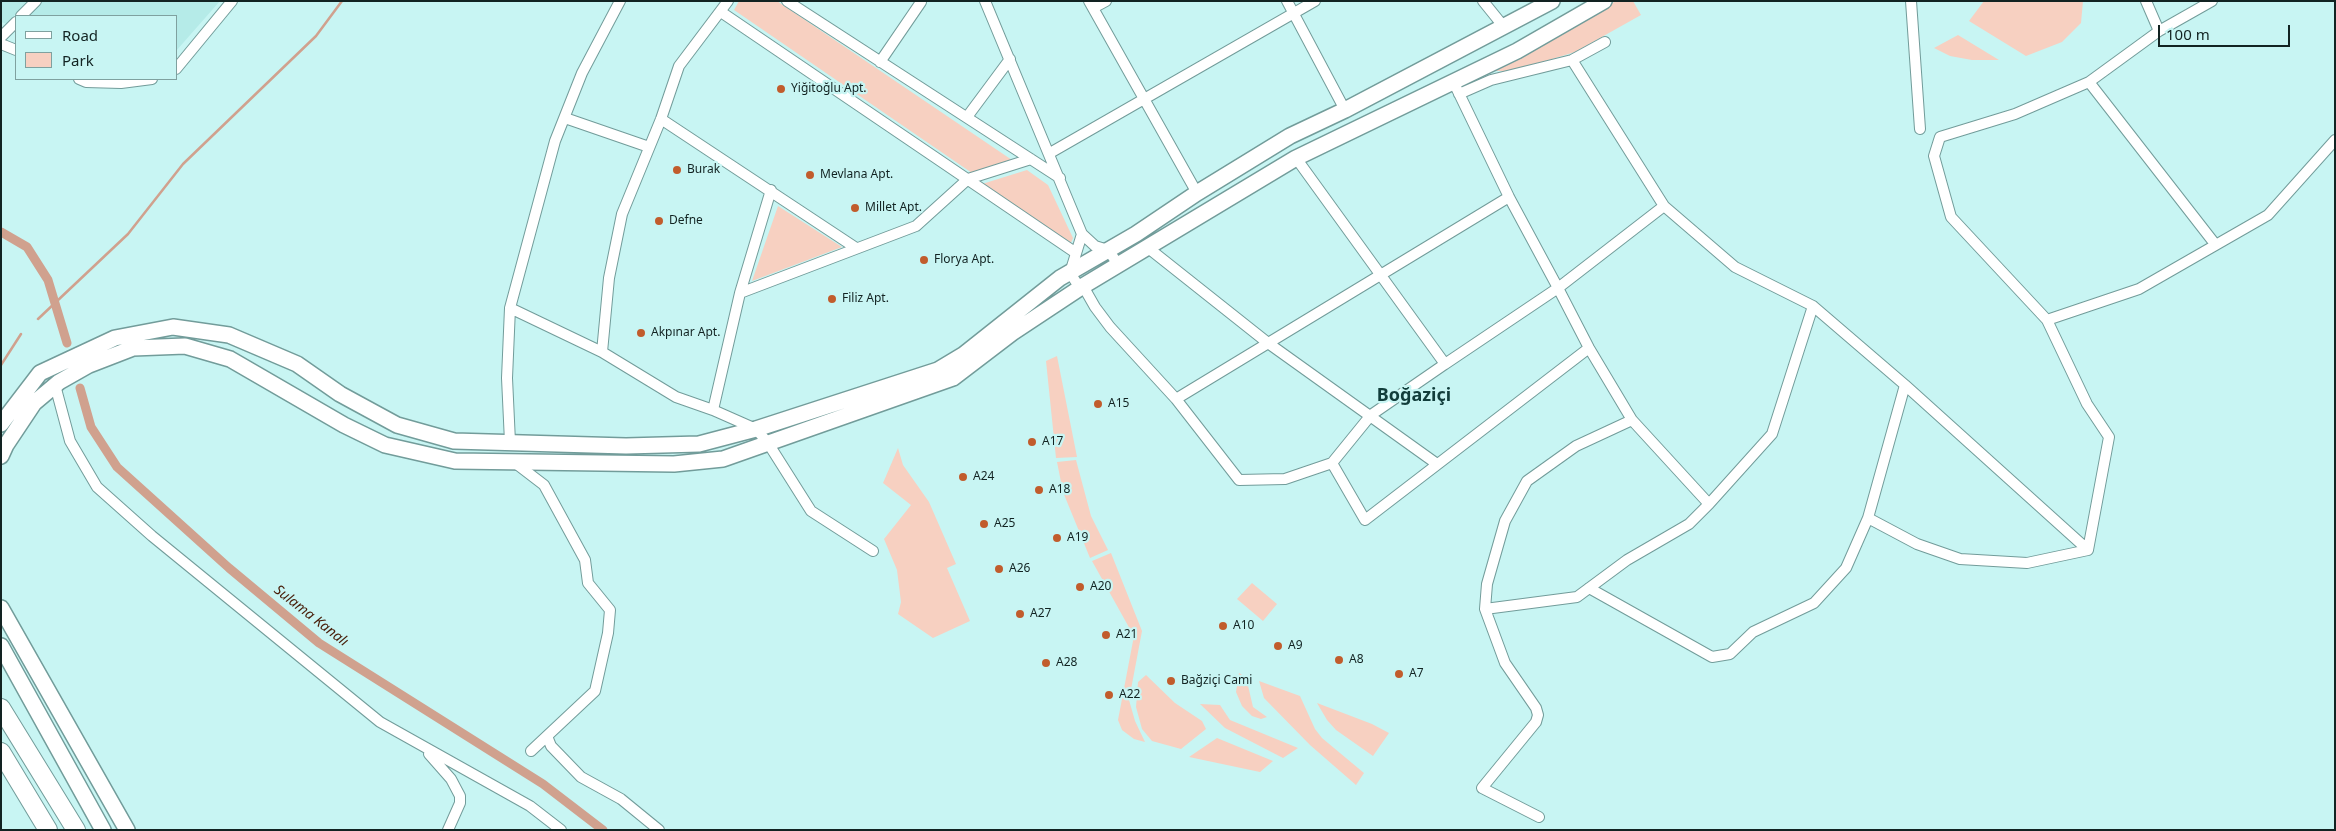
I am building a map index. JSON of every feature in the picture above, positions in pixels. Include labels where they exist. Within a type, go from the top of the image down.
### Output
[{"type":"highway","points":[[1,708],[76,830]]},
{"type":"highway","points":[[1,752],[48,830]]},
{"type":"main road","points":[[1,424],[40,373],[114,338],[173,327],[229,336],[298,364],[340,394],[397,426],[454,441],[626,446],[699,444],[756,429],[938,370],[962,355],[1060,278],[1290,136],[1345,110],[1552,1]]},
{"type":"main road","points":[[1,456],[6,445],[34,403],[55,385],[90,365],[133,348],[185,346],[230,359],[344,425],[385,445],[455,461],[674,464],[722,459],[953,378],[1012,333],[1081,287],[1296,158],[1456,88],[1604,1]]},
{"type":"main road","points":[[1,608],[127,830]]},
{"type":"main road","points":[[1,646],[103,830]]},
{"type":"street","points":[[23,15],[36,1]]},
{"type":"street","points":[[178,67],[232,1]]},
{"type":"street","points":[[510,442],[507,378],[510,308],[555,141],[582,73],[620,1]]},
{"type":"street","points":[[602,352],[609,278],[622,214],[661,119],[679,66],[728,1]]},
{"type":"street","points":[[787,1],[1060,178]]},
{"type":"street","points":[[985,1],[1050,152],[1082,234],[1095,246],[1108,250],[1118,264]]},
{"type":"street","points":[[1106,1],[1091,5],[1197,193]]},
{"type":"street","points":[[1287,1],[1345,110]]},
{"type":"street","points":[[1050,152],[1315,1]]},
{"type":"street","points":[[1483,1],[1504,26]]},
{"type":"street","points":[[1911,1],[1920,130]]},
{"type":"street","points":[[2146,1],[2159,30]]},
{"type":"street","points":[[2088,550],[2109,437],[2087,404],[2047,320],[1951,217],[1934,156],[1940,137],[2015,114],[2089,82],[2159,30],[2212,1]]},
{"type":"street","points":[[880,62],[921,2]]},
{"type":"street","points":[[721,12],[1076,253]]},
{"type":"street","points":[[1,37],[15,23]]},
{"type":"street","points":[[1605,42],[1572,60],[1456,88],[1509,197],[1590,348],[1632,420],[1709,504]]},
{"type":"street","points":[[1,44],[15,50]]},
{"type":"street","points":[[967,117],[1010,59]]},
{"type":"street","points":[[1572,60],[1664,206],[1735,266],[1813,306],[1905,385],[2088,550]]},
{"type":"street","points":[[81,80],[86,82],[121,83],[144,80]]},
{"type":"street","points":[[2089,82],[2215,244]]},
{"type":"street","points":[[564,118],[650,147]]},
{"type":"street","points":[[661,119],[856,248]]},
{"type":"street","points":[[2047,320],[2139,290],[2215,244],[2268,215],[2335,140]]},
{"type":"street","points":[[1296,158],[1445,364]]},
{"type":"street","points":[[740,292],[916,226],[968,179],[1032,160]]},
{"type":"street","points":[[713,410],[740,292],[771,190]]},
{"type":"street","points":[[1176,399],[1509,197]]},
{"type":"street","points":[[1082,234],[1070,272],[1110,326],[1176,399],[1239,480],[1285,479],[1332,463],[1371,415],[1558,288],[1664,206]]},
{"type":"street","points":[[1148,247],[1268,343],[1437,464]]},
{"type":"street","points":[[1484,609],[1577,597],[1627,560],[1689,524],[1772,434],[1813,306]]},
{"type":"street","points":[[510,308],[602,352],[676,397],[713,410],[756,429],[768,443],[812,511],[873,551]]},
{"type":"street","points":[[1332,463],[1365,520],[1590,348]]},
{"type":"street","points":[[55,385],[70,441],[97,487],[152,536],[380,722],[530,806],[561,830]]},
{"type":"street","points":[[1589,588],[1712,657],[1730,654],[1753,632],[1814,603],[1846,568],[1868,518],[1905,385]]},
{"type":"street","points":[[1539,818],[1482,788],[1536,722],[1538,715],[1536,708],[1505,663],[1484,609],[1487,584],[1505,521],[1527,481],[1576,446],[1632,420]]},
{"type":"street","points":[[513,461],[544,485],[586,560],[588,583],[610,610],[608,633],[595,691],[531,751]]},
{"type":"street","points":[[1868,518],[1917,544],[1960,559],[2027,562],[2088,550]]},
{"type":"street","points":[[547,736],[551,746],[581,777],[621,799],[659,830]]},
{"type":"street","points":[[408,738],[434,758],[458,790],[460,803],[448,830]]},
{"type":"shaded area","points":[[1,1],[27,1],[7,24],[1,22]]},
{"type":"shaded area","points":[[41,1],[220,1],[178,49],[178,15],[26,15]]},
{"type":"green space","points":[[739,1],[777,1],[1012,160],[972,173],[734,10]]},
{"type":"green space","points":[[1616,1],[1633,1],[1641,15],[1575,52],[1513,71],[1490,71]]},
{"type":"green space","points":[[1984,1],[2083,1],[2081,23],[2062,42],[2026,56],[1969,21]]},
{"type":"green space","points":[[1958,35],[1999,60],[1972,60],[1950,56],[1934,48]]},
{"type":"green space","points":[[1027,170],[1048,185],[1073,238],[1070,245],[982,184]]},
{"type":"green space","points":[[778,206],[842,247],[752,281]]},
{"type":"green space","points":[[1057,356],[1077,457],[1056,458],[1046,361]]},
{"type":"green space","points":[[898,448],[903,465],[929,502],[956,564],[947,568],[970,621],[933,638],[898,614],[901,602],[897,570],[884,539],[911,505],[883,483]]},
{"type":"green space","points":[[1076,460],[1091,516],[1108,550],[1090,558],[1063,492],[1057,462]]},
{"type":"green space","points":[[1111,553],[1142,631],[1129,700],[1135,721],[1145,742],[1134,739],[1122,730],[1118,720],[1133,641],[1131,631],[1092,561]]},
{"type":"green space","points":[[1252,583],[1277,604],[1263,621],[1237,599]]},
{"type":"green space","points":[[1239,673],[1246,677],[1253,707],[1267,717],[1261,719],[1252,716],[1242,706],[1236,692]]},
{"type":"green space","points":[[1146,675],[1175,703],[1202,721],[1206,729],[1181,749],[1152,741],[1142,729],[1136,707],[1138,682]]},
{"type":"green space","points":[[1259,681],[1300,696],[1315,729],[1322,738],[1364,773],[1356,785],[1310,745],[1264,698]]},
{"type":"green space","points":[[1317,703],[1372,724],[1389,733],[1373,756],[1336,730],[1327,720]]},
{"type":"green space","points":[[1200,704],[1220,705],[1230,720],[1298,748],[1283,758],[1225,728]]},
{"type":"green space","points":[[1217,738],[1273,761],[1260,772],[1189,757]]},
{"type":"waterway","points":[[38,319],[128,234],[183,164],[316,36],[342,1]]},
{"type":"waterway","name":"Sulama Kanalı","points":[[1,232],[27,247],[48,280],[67,343]]},
{"type":"waterway","points":[[1,365],[21,334]]},
{"type":"waterway","name":"Sulama Kanalı","points":[[80,388],[91,427],[117,467],[229,568],[319,643],[543,784],[603,830]]},
{"type":"place","name":"Yiğitoğlu Apt.","points":[[781,89]]},
{"type":"place","name":"Burak","points":[[677,170]]},
{"type":"place","name":"Mevlana Apt.","points":[[810,175]]},
{"type":"place","name":"Millet Apt.","points":[[855,208]]},
{"type":"place","name":"Defne","points":[[659,221]]},
{"type":"place","name":"Florya Apt.","points":[[924,260]]},
{"type":"place","name":"Filiz Apt.","points":[[832,299]]},
{"type":"place","name":"Akpınar Apt.","points":[[641,333]]},
{"type":"place","name":"A15","points":[[1098,404]]},
{"type":"place","name":"A17","points":[[1032,442]]},
{"type":"place","name":"A24","points":[[963,477]]},
{"type":"place","name":"A18","points":[[1039,490]]},
{"type":"place","name":"A25","points":[[984,524]]},
{"type":"place","name":"A19","points":[[1057,538]]},
{"type":"place","name":"A26","points":[[999,569]]},
{"type":"place","name":"A20","points":[[1080,587]]},
{"type":"place","name":"A27","points":[[1020,614]]},
{"type":"place","name":"A10","points":[[1223,626]]},
{"type":"place","name":"A21","points":[[1106,635]]},
{"type":"place","name":"A9","points":[[1278,646]]},
{"type":"place","name":"A8","points":[[1339,660]]},
{"type":"place","name":"A28","points":[[1046,663]]},
{"type":"place","name":"A7","points":[[1399,674]]},
{"type":"place","name":"Bağziçi Cami","points":[[1171,681]]},
{"type":"place","name":"A22","points":[[1109,695]]},
{"type":"district","name":"Boğaziçi","points":[[1414,396]]}]
